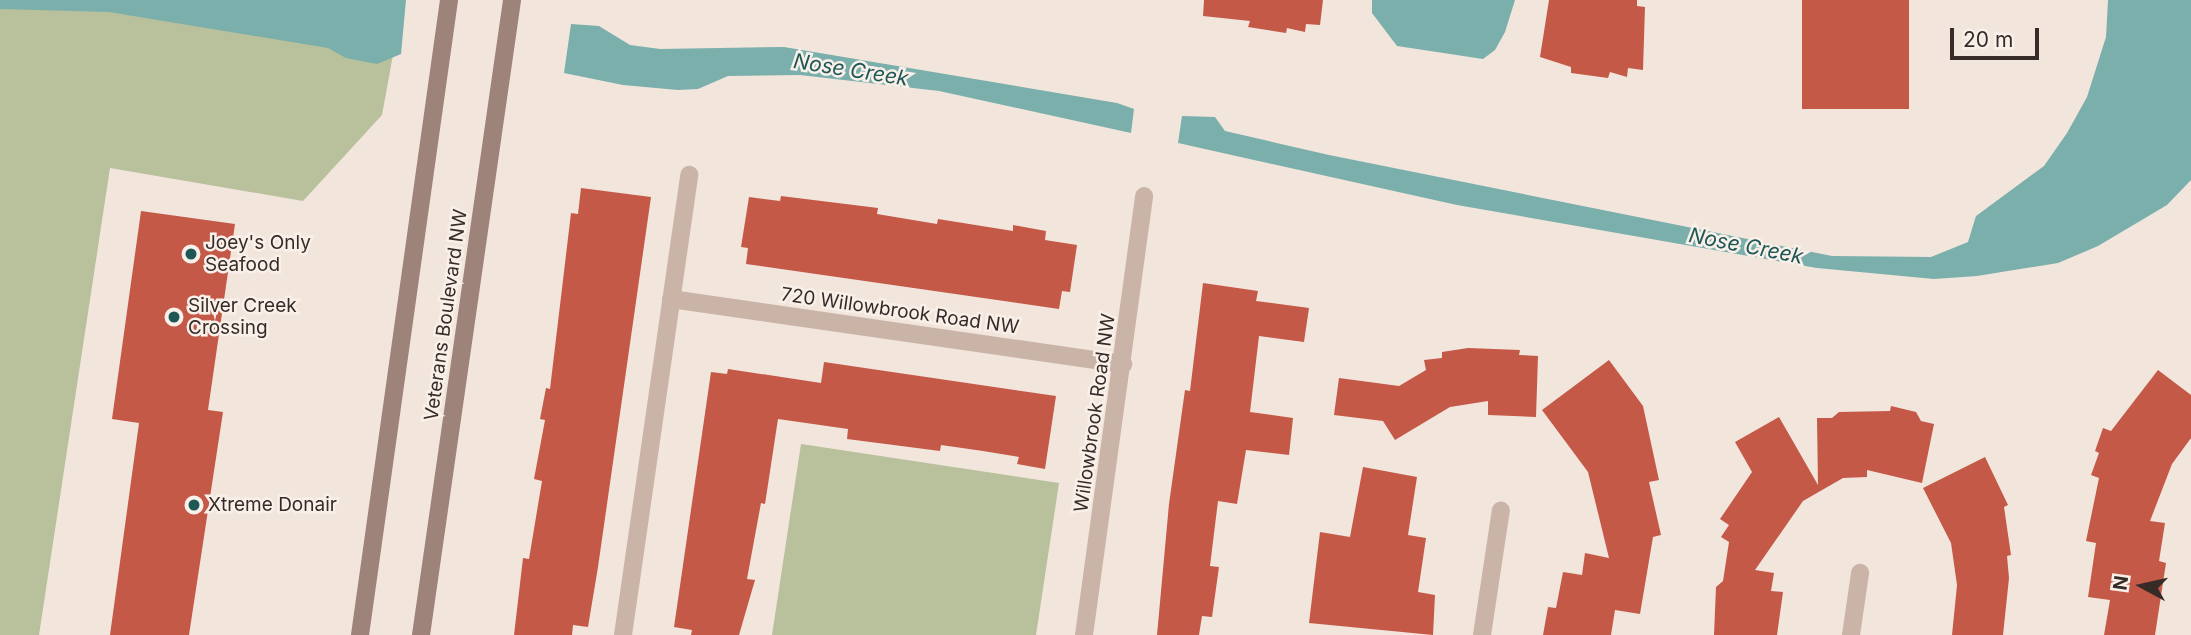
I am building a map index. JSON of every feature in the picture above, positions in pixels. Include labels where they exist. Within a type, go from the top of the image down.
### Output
[{"type":"main road","name":"Veterans Boulevard NW","points":[[360,635],[449,0]]},
{"type":"main road","name":"Veterans Boulevard NW","points":[[421,635],[512,0]]},
{"type":"street","points":[[623,635],[689,175]]},
{"type":"street","name":"Willowbrook Road NW","points":[[1084,635],[1144,196]]},
{"type":"street","name":"720 Willowbrook Road NW","points":[[671,299],[1123,364]]},
{"type":"street","points":[[1482,635],[1501,510]]},
{"type":"street","points":[[1852,635],[1860,573]]},
{"type":"green space","points":[[0,0],[403,0],[382,115],[303,201],[110,168],[39,635],[0,635]]},
{"type":"green space","points":[[801,444],[1059,483],[1036,635],[772,635]]},
{"type":"water","points":[[0,0],[406,0],[401,54],[377,64],[346,58],[328,48],[109,12],[0,9]]},
{"type":"water","points":[[1372,0],[1515,0],[1505,32],[1495,50],[1483,59],[1397,46],[1372,13]]},
{"type":"water","name":"Nose Creek","points":[[2108,0],[2191,0],[2191,180],[2167,205],[2098,246],[2058,263],[1977,276],[1934,279],[1817,268],[1457,205],[1178,143],[1182,116],[1215,117],[1225,131],[1329,155],[1832,256],[1931,257],[1968,242],[1976,216],[2044,166],[2067,133],[2087,97],[2106,37]]},
{"type":"water","name":"Nose Creek","points":[[571,24],[599,26],[630,45],[660,49],[784,47],[1117,103],[1134,109],[1131,133],[939,91],[800,75],[728,76],[698,89],[623,85],[564,73]]},
{"type":"building","points":[[1204,0],[1323,0],[1320,25],[1306,24],[1305,32],[1287,28],[1286,33],[1248,27],[1250,21],[1203,16]]},
{"type":"building","points":[[1549,0],[1637,0],[1637,6],[1645,7],[1643,70],[1628,68],[1627,77],[1610,72],[1608,78],[1571,73],[1571,67],[1540,57]]},
{"type":"building","points":[[1802,0],[1909,0],[1909,109],[1802,109]]},
{"type":"building","points":[[581,188],[651,197],[598,567],[588,627],[573,625],[572,635],[514,635],[523,558],[529,559],[542,481],[534,479],[545,420],[540,419],[546,388],[550,389],[571,213],[578,214]]},
{"type":"building","points":[[781,196],[878,208],[877,214],[937,224],[938,219],[1013,231],[1013,225],[1046,231],[1045,240],[1077,245],[1070,292],[1062,291],[1059,309],[746,264],[748,248],[741,247],[749,197],[780,201]]},
{"type":"building","name":"Silver Creek Crossing","points":[[141,211],[235,224],[208,410],[223,412],[189,635],[110,635],[139,423],[112,419]]},
{"type":"building","points":[[1203,283],[1258,291],[1256,301],[1309,308],[1304,342],[1259,336],[1250,412],[1293,418],[1289,455],[1246,450],[1237,504],[1218,501],[1210,566],[1219,567],[1212,617],[1202,616],[1199,635],[1157,635],[1169,504],[1185,390],[1190,391]]},
{"type":"building","points":[[1468,348],[1520,350],[1519,355],[1538,356],[1536,417],[1488,415],[1488,401],[1450,407],[1395,440],[1383,421],[1334,415],[1339,378],[1399,386],[1426,370],[1424,360],[1442,358],[1442,352]]},
{"type":"building","points":[[1609,360],[1643,406],[1659,480],[1649,482],[1661,535],[1653,537],[1640,614],[1615,610],[1611,635],[1543,635],[1548,607],[1556,608],[1563,572],[1582,575],[1585,553],[1609,558],[1588,472],[1542,410]]},
{"type":"building","points":[[824,362],[1056,396],[1045,469],[1017,464],[1019,457],[941,445],[940,451],[847,439],[848,429],[778,419],[765,504],[761,503],[747,579],[755,580],[739,635],[691,635],[692,630],[674,627],[711,372],[727,374],[728,369],[821,383]]},
{"type":"building","points":[[2158,370],[2191,395],[2191,438],[2172,464],[2150,521],[2165,523],[2159,561],[2166,563],[2155,635],[2104,635],[2110,600],[2088,597],[2096,543],[2086,541],[2099,478],[2091,475],[2099,453],[2095,451],[2103,428],[2111,431]]},
{"type":"building","points":[[1891,406],[1916,412],[1921,421],[1934,424],[1922,483],[1867,470],[1867,477],[1843,478],[1803,501],[1755,570],[1774,573],[1771,591],[1783,592],[1777,635],[1714,635],[1716,587],[1723,581],[1729,542],[1721,537],[1729,525],[1720,519],[1752,472],[1735,442],[1779,417],[1818,485],[1817,418],[1832,418],[1839,412],[1890,411]]},
{"type":"building","points":[[1985,457],[2008,505],[2004,507],[2011,555],[2007,556],[2009,578],[2003,635],[1952,635],[1957,585],[1951,543],[1923,488]]},
{"type":"building","points":[[1363,467],[1417,477],[1408,535],[1426,538],[1418,592],[1435,595],[1433,635],[1309,623],[1320,532],[1350,537]]},
{"type":"place","name":"Joey's Only Seafood","points":[[191,254]]},
{"type":"place","name":"Silver Creek Crossing","points":[[174,317]]},
{"type":"place","name":"Xtreme Donair","points":[[194,505]]}]
